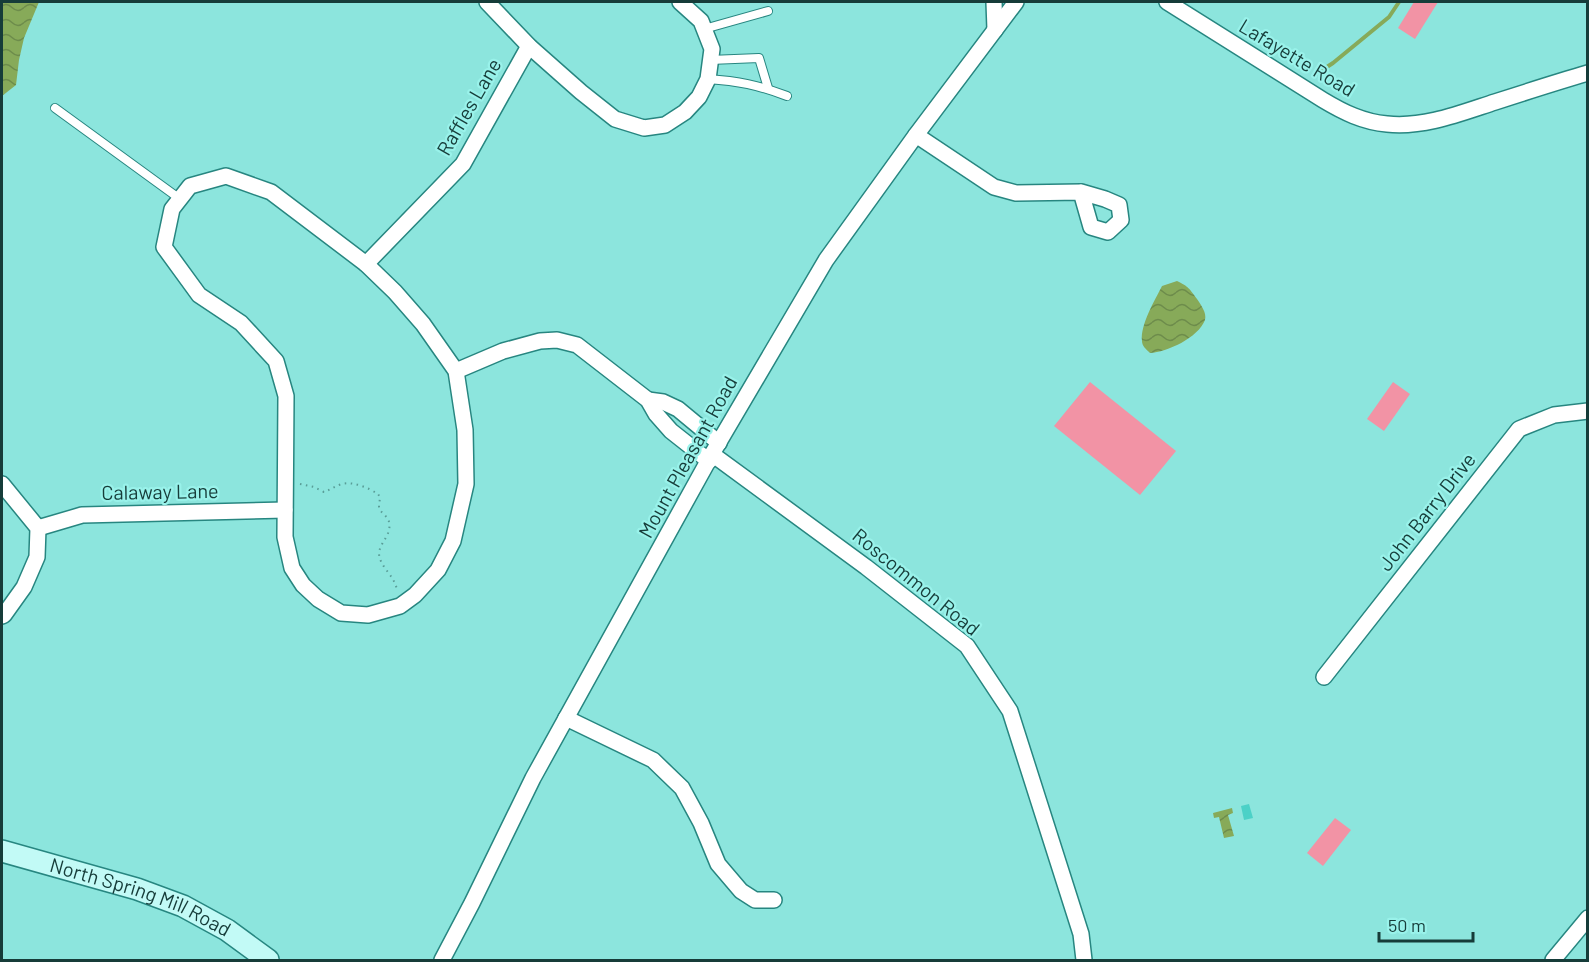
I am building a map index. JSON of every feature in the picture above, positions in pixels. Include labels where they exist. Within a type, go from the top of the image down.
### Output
[{"type":"main road","name":"North Spring Mill Road","points":[[2,852],[137,889],[172,901],[206,917],[268,960]]},
{"type":"street","points":[[487,2],[529,46],[615,120],[644,128],[665,125],[685,112],[699,97],[708,79],[712,49],[701,21],[681,2]]},
{"type":"street","points":[[994,2],[995,30]]},
{"type":"street","name":"Mount Pleasant Road","points":[[442,960],[533,778],[714,453],[826,260],[1016,2]]},
{"type":"street","name":"Lafayette Road","points":[[1167,2],[1333,106],[1365,121],[1410,124],[1454,116],[1587,73]]},
{"type":"street","name":"Raffles Lane","points":[[366,264],[463,164],[529,46]]},
{"type":"street","points":[[916,135],[994,187],[1016,193],[1081,192]]},
{"type":"street","points":[[226,176],[271,192],[366,264],[423,324],[456,371],[465,430],[466,484],[453,541],[438,570],[415,595],[400,606],[368,615],[341,614],[318,599],[303,585],[292,568],[285,537],[286,396],[276,361],[241,323],[198,295],[164,246],[172,208],[190,186],[226,176]]},
{"type":"street","points":[[456,371],[516,346],[557,339],[577,345],[648,400],[656,414],[671,431],[714,453]]},
{"type":"street","points":[[648,400],[663,402],[678,409],[714,453]]},
{"type":"street","name":"John Barry Drive","points":[[1324,677],[1519,429],[1554,415],[1587,411]]},
{"type":"street","name":"Roscommon Road","points":[[714,453],[967,646],[1010,711],[1080,934],[1084,960]]},
{"type":"street","points":[[2,484],[38,528],[37,557],[24,587],[2,616]]},
{"type":"street","name":"Calaway Lane","points":[[38,528],[81,515],[285,510]]},
{"type":"street","points":[[566,718],[653,760],[682,788],[701,823],[718,864],[741,891],[754,900],[774,900]]},
{"type":"street","points":[[1553,960],[1587,918]]},
{"type":"lane","points":[[704,29],[768,11]]},
{"type":"lane","points":[[710,60],[759,58],[768,88]]},
{"type":"lane","points":[[708,79],[768,88],[787,96]]},
{"type":"lane","points":[[56,108],[180,199]]},
{"type":"path","points":[[285,482],[314,487],[324,492],[348,483],[378,494],[380,510],[390,524],[389,532],[379,552],[380,558],[405,602]]},
{"type":"shaded area","points":[[1414,2],[1438,2],[1415,39],[1398,28]]},
{"type":"shaded area","points":[[1090,382],[1176,451],[1140,495],[1054,426]]},
{"type":"shaded area","points":[[1393,382],[1410,394],[1384,431],[1367,419]]},
{"type":"shaded area","points":[[1335,818],[1351,830],[1323,866],[1307,853]]},
{"type":"water","points":[[2,2],[39,2],[24,38],[16,85],[2,96]]},
{"type":"water","points":[[1177,281],[1188,288],[1197,299],[1202,306],[1205,320],[1196,333],[1181,343],[1150,353],[1142,343],[1146,320],[1162,286]]},
{"type":"water","points":[[1232,808],[1233,813],[1228,815],[1234,836],[1224,838],[1219,817],[1214,818],[1213,813]]},
{"type":"building","points":[[1249,804],[1253,818],[1244,820],[1241,806]]},
{"type":"waterway","points":[[1316,74],[1389,17],[1399,2]]}]
